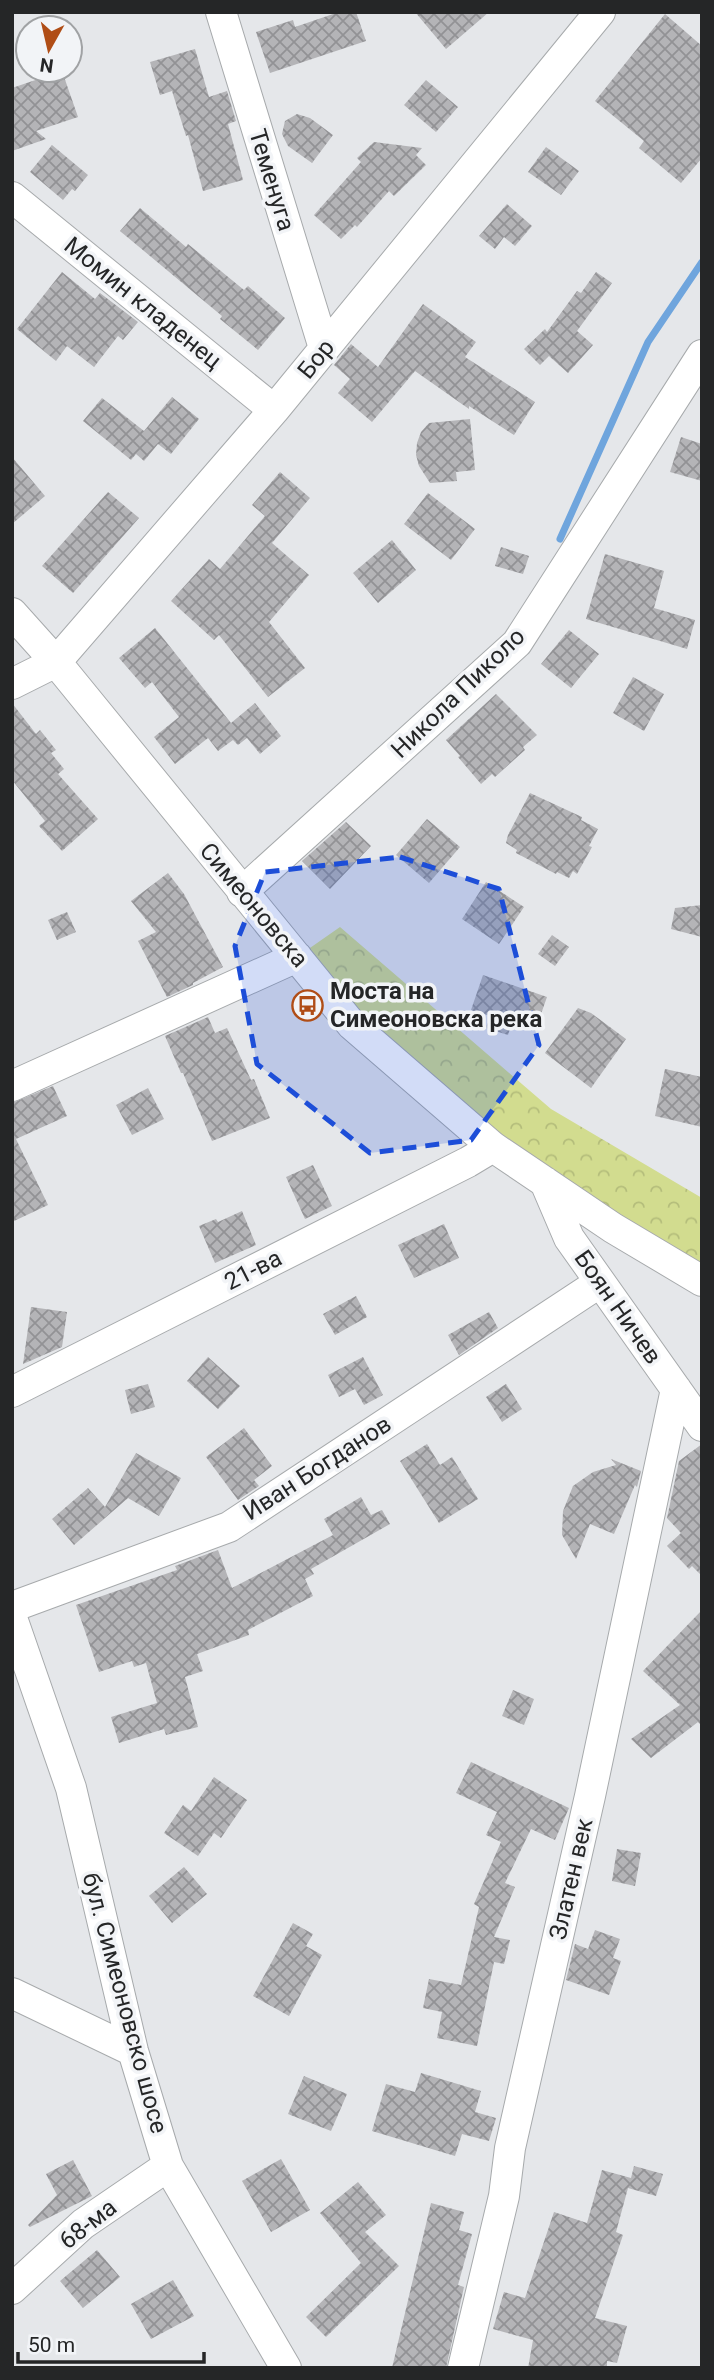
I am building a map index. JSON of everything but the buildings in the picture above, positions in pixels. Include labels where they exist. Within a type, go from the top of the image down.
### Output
[{"type":"street","name":"Теменуга","points":[[220,12],[324,348]]},
{"type":"street","name":"Бор","points":[[12,684],[56,662],[274,410],[600,12]]},
{"type":"street","name":"Момин кладенец","points":[[12,197],[274,410]]},
{"type":"street","name":"Никола Пиколо","points":[[242,892],[517,643],[702,355]]},
{"type":"street","name":"Симеоновска","points":[[12,613],[56,662],[352,1025],[494,1147],[613,1228],[701,1280]]},
{"type":"street","points":[[12,1086],[296,957]]},
{"type":"street","name":"21-ва","points":[[12,1392],[494,1147]]},
{"type":"street","name":"Боян Ничев","points":[[545,1182],[569,1238],[702,1426]]},
{"type":"street","name":"Иван Богданов","points":[[12,1607],[229,1527],[599,1283]]},
{"type":"street","name":"Златен век","points":[[463,2368],[504,2196],[510,2148],[593,1783],[676,1389]]},
{"type":"street","name":"бул. Симеоновско шосе","points":[[12,1618],[71,1788],[133,2051],[168,2166],[286,2368]]},
{"type":"street","points":[[12,1993],[133,2051]]},
{"type":"street","name":"68-ма","points":[[12,2289],[83,2224],[168,2166]]},
{"type":"highlighted area","points":[[400,857],[499,889],[539,1045],[471,1140],[370,1153],[257,1064],[235,946],[265,872]]},
{"type":"green space","points":[[340,927],[551,1109],[702,1198],[702,1281],[493,1147],[297,957]]},
{"type":"waterway","points":[[560,539],[648,342],[702,262]]},
{"type":"place","name":"Моста на Симеоновска река","points":[[307,1005]]}]
